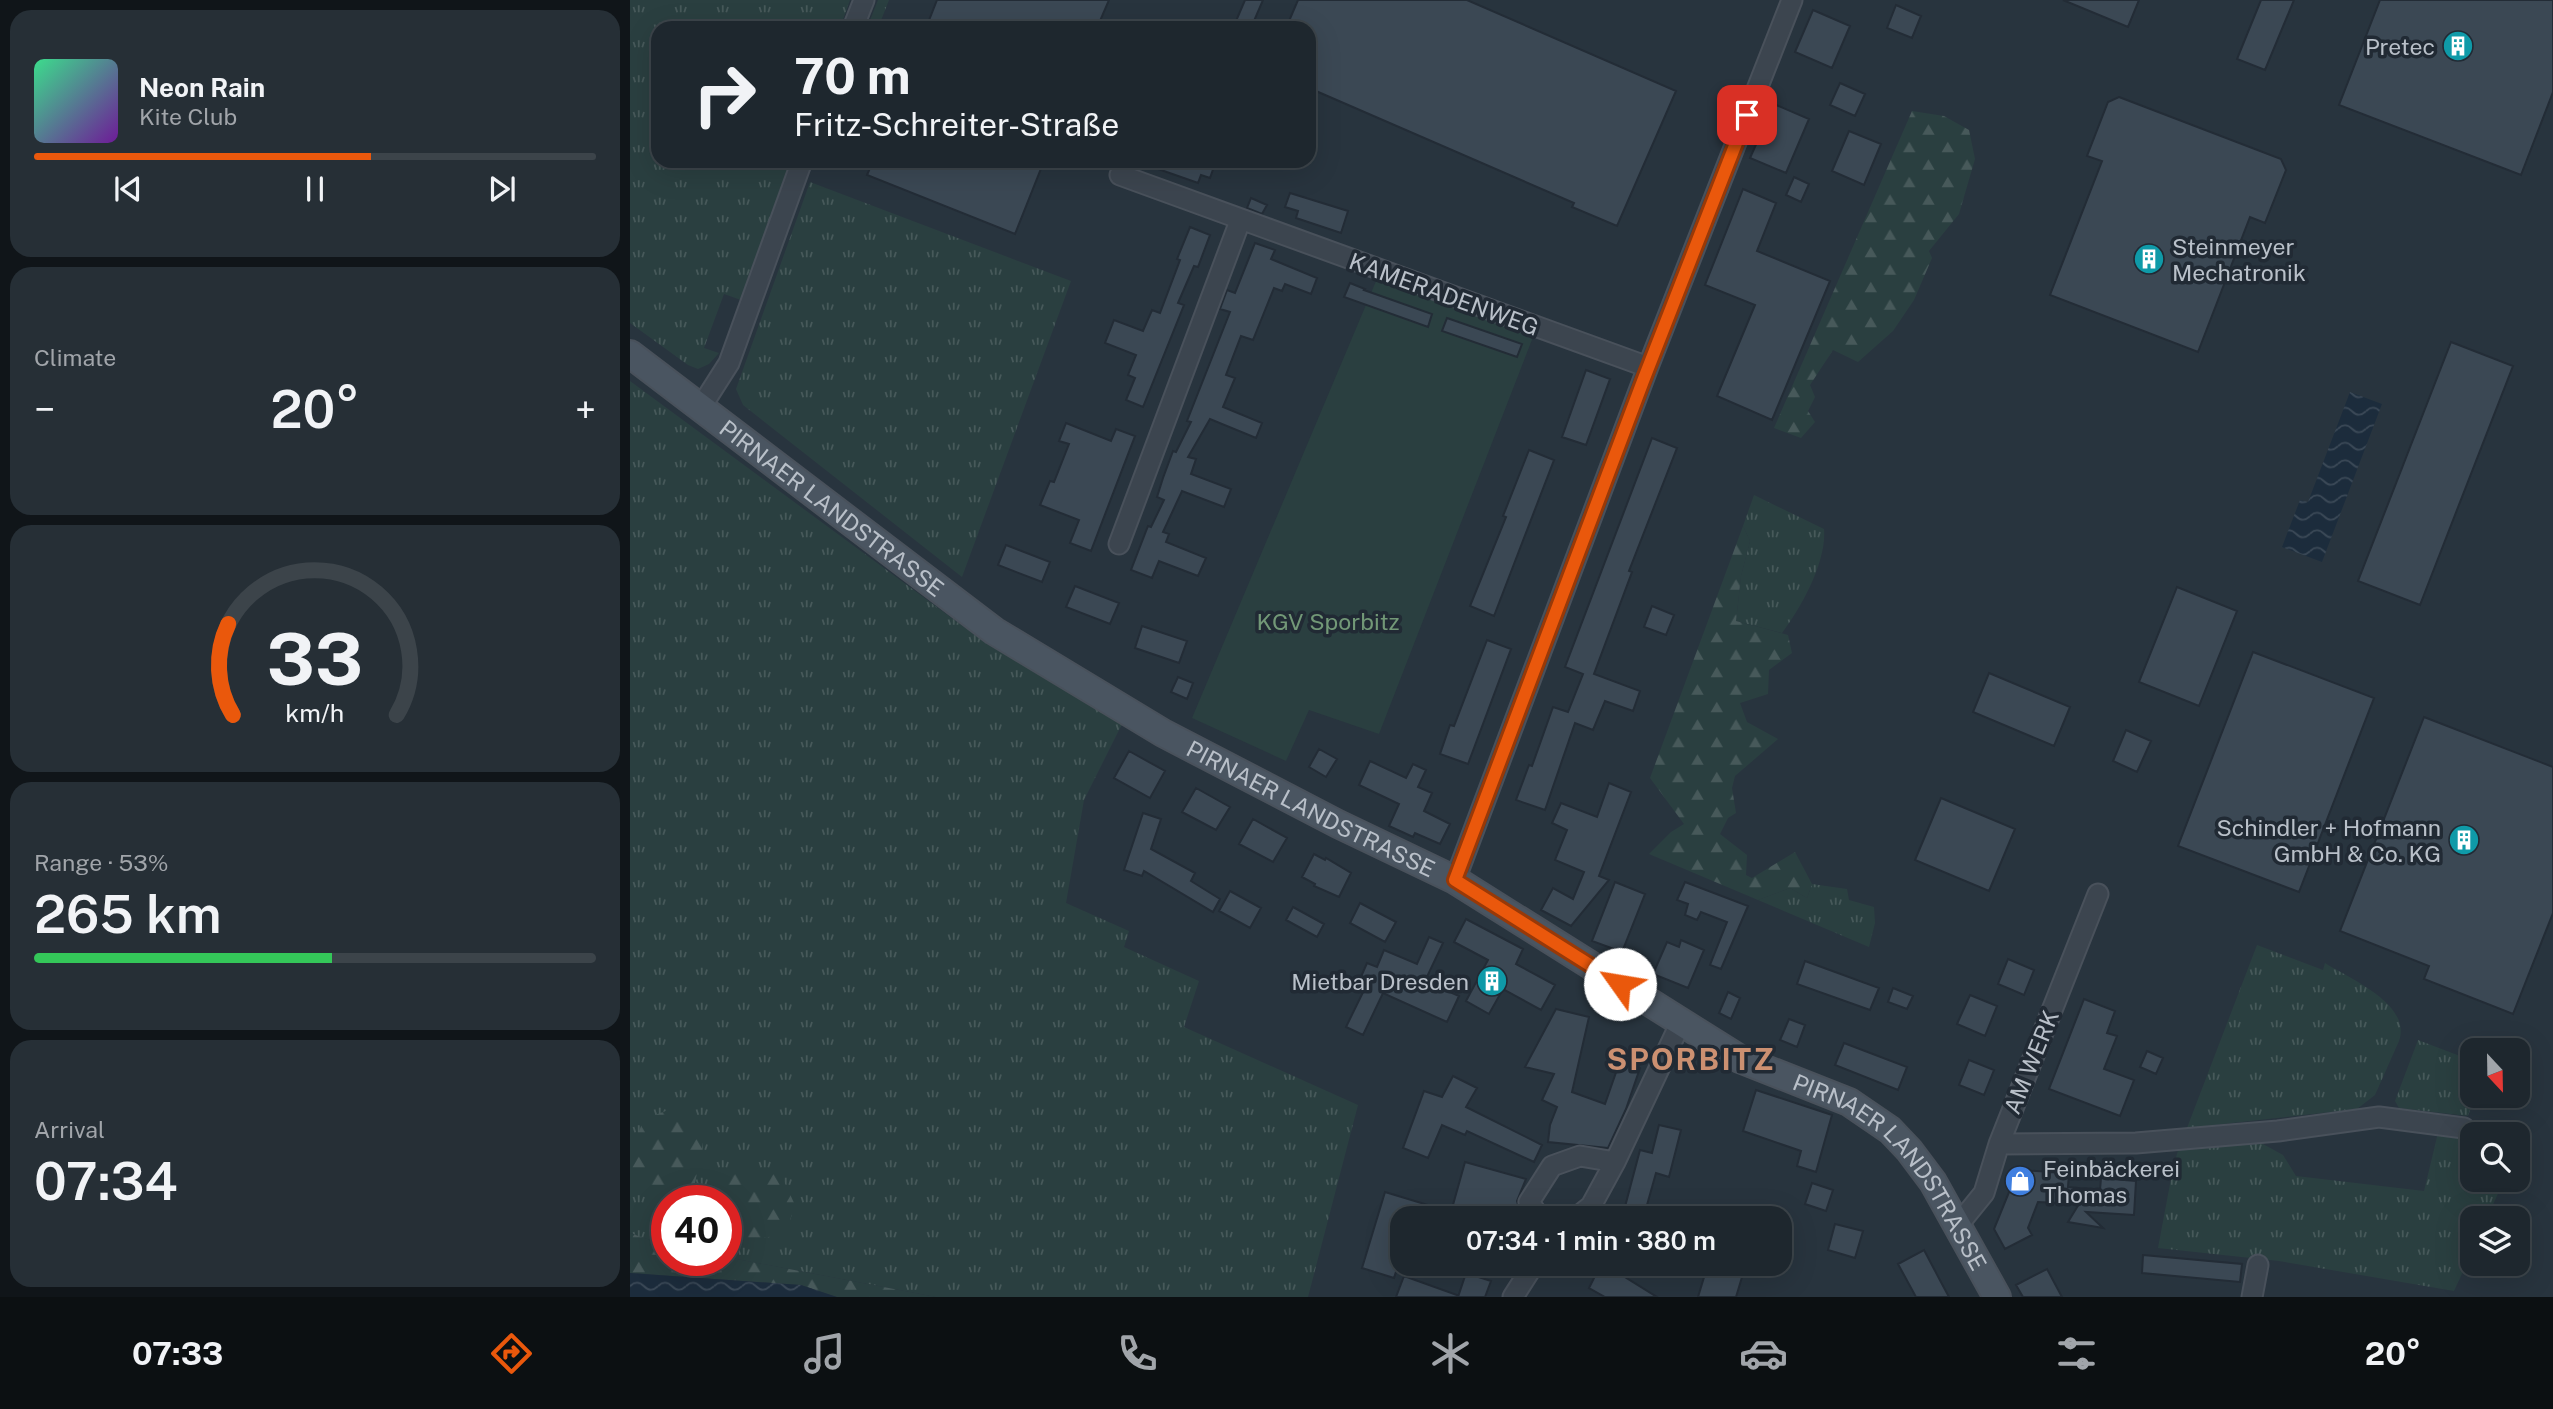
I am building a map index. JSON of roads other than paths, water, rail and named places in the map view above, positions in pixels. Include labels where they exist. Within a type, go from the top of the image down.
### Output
[{"type":"street","points":[[856,21],[864,0]]},
{"type":"street","points":[[1455,880],[1648,367],[1792,0]]},
{"type":"street","points":[[701,407],[729,363],[799,168]]},
{"type":"street","name":"KAMERADENWEG","points":[[1120,176],[1648,367]]},
{"type":"street","points":[[1119,544],[1240,221]]},
{"type":"street","name":"PIRNAER LANDSTRASSE","points":[[630,354],[993,631],[1163,733],[1338,824],[1455,880],[1740,1059],[1849,1102],[1889,1130],[1909,1150],[1933,1182],[1997,1297]]},
{"type":"street","name":"AM WERK","points":[[1958,1225],[1984,1192],[1999,1144],[2098,894]]},
{"type":"street","points":[[1591,1206],[1615,1162],[1681,1022]]},
{"type":"street","points":[[1999,1144],[2136,1143],[2278,1131],[2379,1118],[2460,1128]]},
{"type":"street","points":[[1532,1206],[1529,1202],[1552,1166],[1580,1156],[1615,1162]]},
{"type":"street","points":[[2252,1297],[2258,1265]]},
{"type":"street","points":[[1513,1297],[1526,1276]]},
{"type":"water","points":[[2350,392],[2382,404],[2322,562],[2282,547],[2300,500],[2308,502]]},
{"type":"water","points":[[630,1273],[801,1285],[837,1297],[630,1297]]},
{"type":"place","name":"Pretec","points":[[2458,46]]},
{"type":"place","name":"Steinmeyer Mechatronik","points":[[2149,259]]},
{"type":"place","name":"Schindler + Hofmann GmbH & Co. KG","points":[[2464,840]]},
{"type":"place","name":"Mietbar Dresden","points":[[1492,981]]},
{"type":"place","name":"Feinbäckerei Thomas","points":[[2020,1181]]},
{"type":"district","name":"SPORBITZ","points":[[1691,1059]]},
{"type":"park label","name":"KGV Sporbitz","points":[[1328,621]]}]
